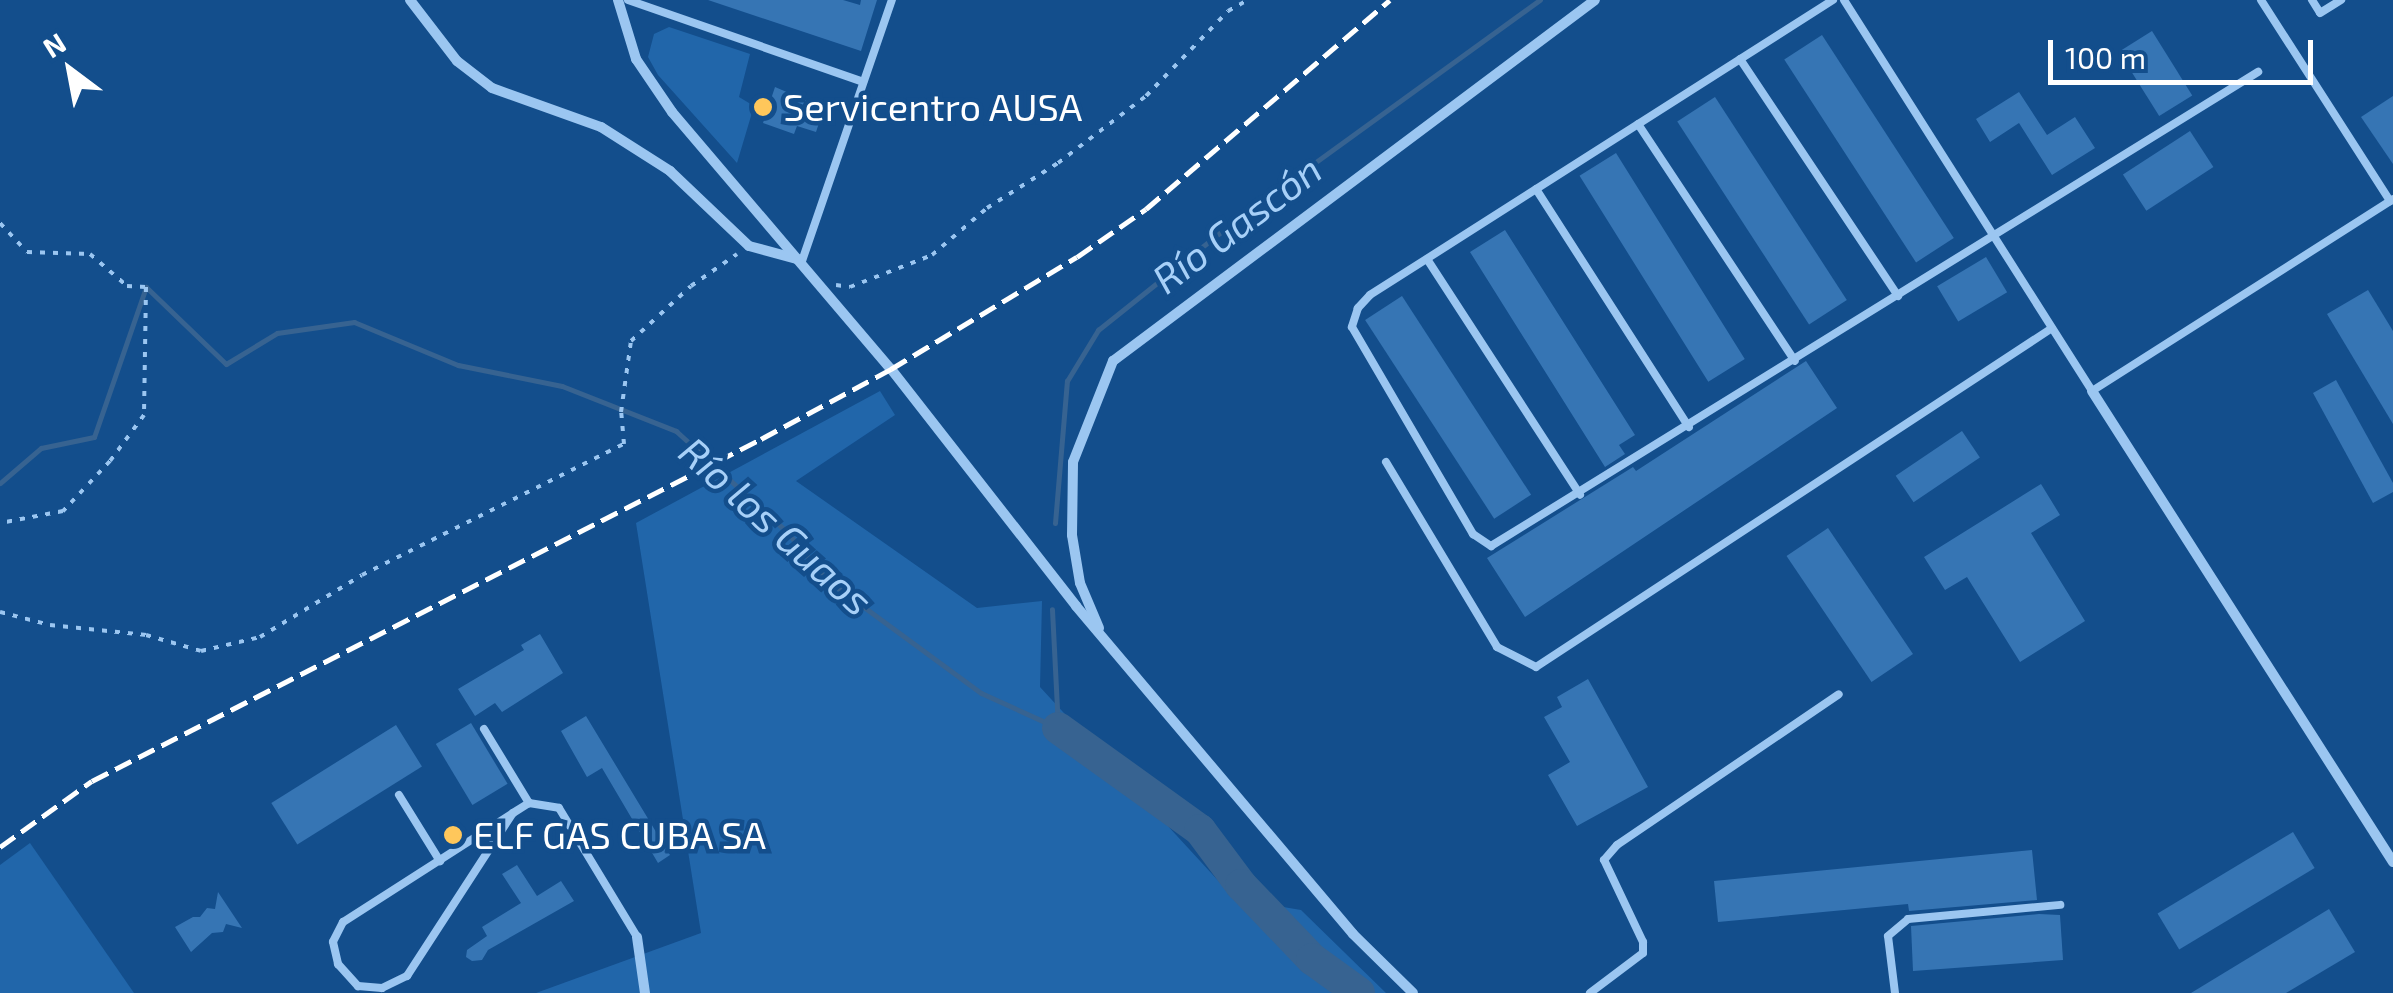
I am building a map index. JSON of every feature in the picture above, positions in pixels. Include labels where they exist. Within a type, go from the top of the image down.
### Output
[{"type":"street","points":[[410,0],[458,61],[492,88],[601,127],[670,170],[749,246],[802,261]]},
{"type":"street","points":[[618,0],[636,58],[672,112],[802,261],[1104,638],[1353,934],[1413,993]]},
{"type":"street","points":[[1104,638],[1080,584],[1072,535],[1073,462],[1113,361],[1595,0]]},
{"type":"street","points":[[2092,391],[2393,862]]},
{"type":"street","points":[[638,937],[645,993]]},
{"type":"lane","points":[[628,0],[863,82]]},
{"type":"lane","points":[[802,261],[892,0]]},
{"type":"lane","points":[[1832,0],[1370,295],[1358,308],[1352,327],[1474,534],[1491,546],[1580,495],[2258,72]]},
{"type":"lane","points":[[1844,0],[2092,391],[2392,200],[2261,0]]},
{"type":"lane","points":[[2312,0],[2320,13],[2341,0]]},
{"type":"lane","points":[[1740,59],[1898,296]]},
{"type":"lane","points":[[1638,124],[1795,361]]},
{"type":"lane","points":[[1536,189],[1689,426]]},
{"type":"lane","points":[[1428,258],[1580,495]]},
{"type":"lane","points":[[1386,462],[1497,647],[1536,666],[2052,328]]},
{"type":"lane","points":[[1590,993],[1643,953],[1643,942],[1604,860],[1617,846],[1839,694]]},
{"type":"lane","points":[[484,728],[529,802]]},
{"type":"lane","points":[[399,795],[440,861]]},
{"type":"lane","points":[[513,813],[407,976],[382,988],[358,986],[338,964],[333,942],[342,922],[529,802],[559,808],[638,937]]},
{"type":"lane","points":[[1895,993],[1888,936],[1908,919],[2060,905]]},
{"type":"path","points":[[820,283],[850,286],[932,255],[987,208],[1058,163],[1146,96],[1228,11],[1248,0]]},
{"type":"path","points":[[0,223],[27,252],[90,254],[127,286],[146,287],[144,415],[110,461],[63,511],[0,524]]},
{"type":"path","points":[[0,612],[50,624],[146,636],[201,650],[260,638],[362,575],[624,444],[622,412],[631,340],[690,286],[749,246]]},
{"type":"shaded area","points":[[669,27],[750,54],[739,97],[754,106],[737,163],[658,75],[648,57],[654,34]]},
{"type":"shaded area","points":[[880,391],[895,415],[796,481],[977,608],[1042,601],[1040,687],[1235,899],[1301,910],[1386,993],[536,993],[701,933],[636,523]]},
{"type":"shaded area","points":[[30,843],[134,993],[0,993],[0,865]]},
{"type":"building","points":[[708,0],[843,0],[860,5],[861,0],[877,0],[861,51]]},
{"type":"building","points":[[2152,31],[2192,95],[2159,116],[2119,52]]},
{"type":"building","points":[[1822,35],[1954,238],[1916,262],[1784,60]]},
{"type":"building","points":[[775,87],[824,108],[816,132],[797,126],[794,134],[763,123]]},
{"type":"building","points":[[2019,92],[2047,135],[2075,117],[2095,148],[2052,175],[2019,123],[1990,142],[1976,119]]},
{"type":"building","points":[[2393,96],[2393,164],[2361,117]]},
{"type":"building","points":[[1715,97],[1847,300],[1809,324],[1677,122]]},
{"type":"building","points":[[2190,131],[2213,167],[2146,211],[2123,175]]},
{"type":"building","points":[[1616,153],[1745,359],[1708,382],[1580,176]]},
{"type":"building","points":[[1505,230],[1635,435],[1619,445],[1625,454],[1605,467],[1470,252]]},
{"type":"building","points":[[1986,257],[2007,292],[1958,322],[1937,286]]},
{"type":"building","points":[[2368,290],[2393,331],[2393,424],[2327,314]]},
{"type":"building","points":[[1402,296],[1531,495],[1494,519],[1365,320]]},
{"type":"building","points":[[1806,361],[1837,408],[1525,617],[1487,558],[1633,467],[1636,471]]},
{"type":"building","points":[[2336,380],[2393,483],[2393,492],[2373,503],[2313,393]]},
{"type":"building","points":[[1962,431],[1980,458],[1914,502],[1896,476]]},
{"type":"building","points":[[2041,484],[2060,515],[2031,533],[2085,621],[2020,662],[1967,577],[1945,590],[1924,557]]},
{"type":"building","points":[[1828,528],[1913,654],[1872,682],[1787,556]]},
{"type":"building","points":[[540,634],[563,673],[502,712],[495,703],[475,716],[458,689],[524,650],[521,645]]},
{"type":"building","points":[[1588,679],[1648,787],[1577,826],[1548,775],[1570,762],[1544,717],[1562,707],[1557,697]]},
{"type":"building","points":[[586,716],[670,855],[658,863],[602,768],[587,777],[561,731]]},
{"type":"building","points":[[471,723],[508,784],[472,805],[436,744]]},
{"type":"building","points":[[396,725],[422,767],[297,844],[271,803]]},
{"type":"building","points":[[2293,832],[2315,868],[2179,949],[2158,913]]},
{"type":"building","points":[[2032,850],[2037,900],[1909,911],[1908,904],[1718,922],[1714,881]]},
{"type":"building","points":[[517,865],[537,896],[561,881],[574,901],[488,950],[482,960],[472,961],[466,957],[467,950],[487,936],[482,927],[521,903],[502,874]]},
{"type":"building","points":[[218,892],[242,928],[226,924],[223,932],[212,933],[191,952],[175,927],[200,917],[207,908],[215,909]]},
{"type":"building","points":[[2329,909],[2355,952],[2286,993],[2191,993]]},
{"type":"building","points":[[2060,915],[2063,960],[1913,971],[1911,926]]},
{"type":"waterway","name":"Río Gascón","points":[[1055,523],[1067,381],[1098,330],[1237,219],[1540,0]]},
{"type":"waterway","name":"Río los Guaos","points":[[0,483],[41,448],[94,437],[146,287],[226,364],[277,333],[354,322],[458,365],[562,386],[676,431],[787,532],[827,580],[981,693],[1058,728],[1052,609]]},
{"type":"waterway","name":"Río los Guaos","points":[[1058,728],[1200,830],[1241,885],[1312,959],[1359,993]]},
{"type":"railway","points":[[0,847],[92,781],[761,439],[891,369],[1077,257],[1146,209],[1390,0]]},
{"type":"place","name":"Servicentro AUSA","points":[[763,107]]},
{"type":"place","name":"ELF GAS CUBA SA","points":[[453,835]]}]
